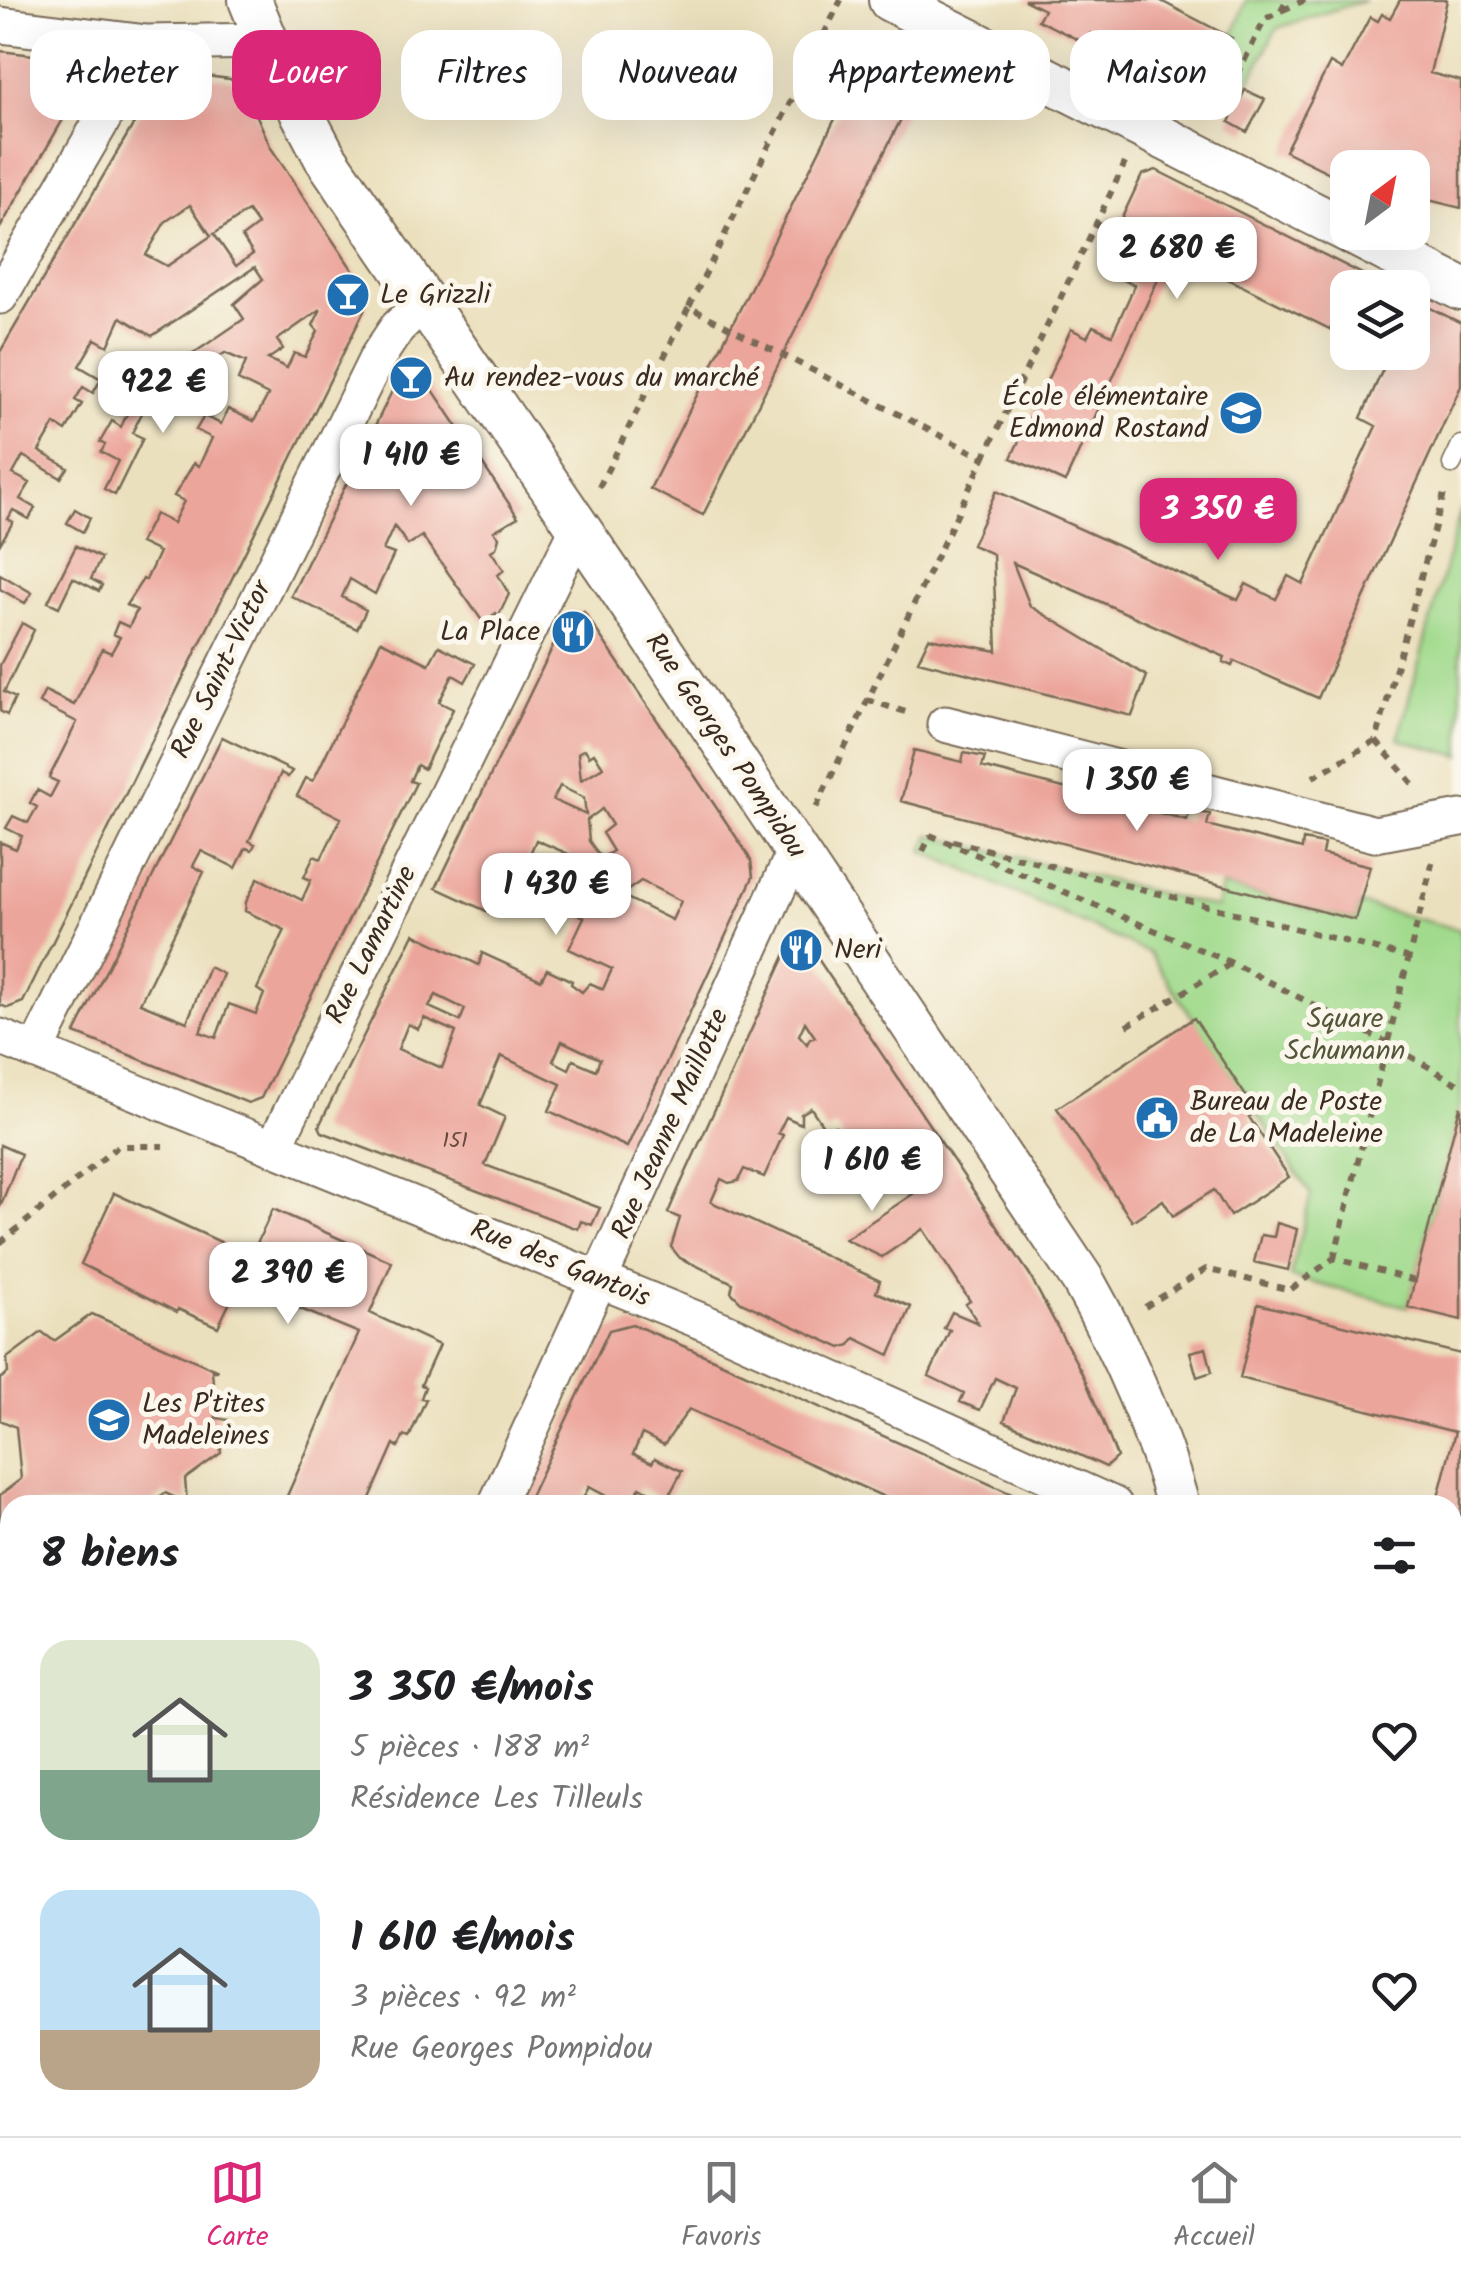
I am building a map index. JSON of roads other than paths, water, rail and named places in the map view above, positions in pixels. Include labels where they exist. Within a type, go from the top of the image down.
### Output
[{"type":"street","name":"Rue Georges Pompidou","points":[[250,0],[262,30]]},
{"type":"street","points":[[890,0],[1330,222]]},
{"type":"street","points":[[0,25],[41,30]]},
{"type":"street","points":[[0,296],[102,120]]},
{"type":"street","name":"Rue Georges Pompidou","points":[[303,120],[1046,1222],[1110,1328],[1145,1411],[1165,1495]]},
{"type":"street","points":[[1384,250],[1461,289]]},
{"type":"street","name":"Rue Saint-Victor","points":[[36,1051],[377,358],[397,328],[425,301]]},
{"type":"street","name":"Rue Lamartine","points":[[274,1147],[578,528]]},
{"type":"street","points":[[945,724],[1376,834],[1452,820]]},
{"type":"street","name":"Rue Jeanne Maillotte","points":[[501,1495],[795,851]]},
{"type":"street","name":"Rue des Gantois","points":[[0,1038],[723,1330],[1092,1495]]},
{"type":"lane","points":[[1452,464],[1461,445]]},
{"type":"place","name":"Le Grizzli","points":[[348,295]]},
{"type":"place","name":"Au rendez-vous du marché","points":[[411,378]]},
{"type":"place","name":"École élémentaire Edmond Rostand","points":[[1241,413]]},
{"type":"place","name":"La Place","points":[[573,632]]},
{"type":"place","name":"Neri","points":[[801,950]]},
{"type":"place","name":"Bureau de Poste de La Madeleine","points":[[1157,1118]]},
{"type":"place","name":"Les P'tites Madeleines","points":[[109,1420]]},
{"type":"park label","name":"Square Schumann","points":[[1345,1035]]}]
